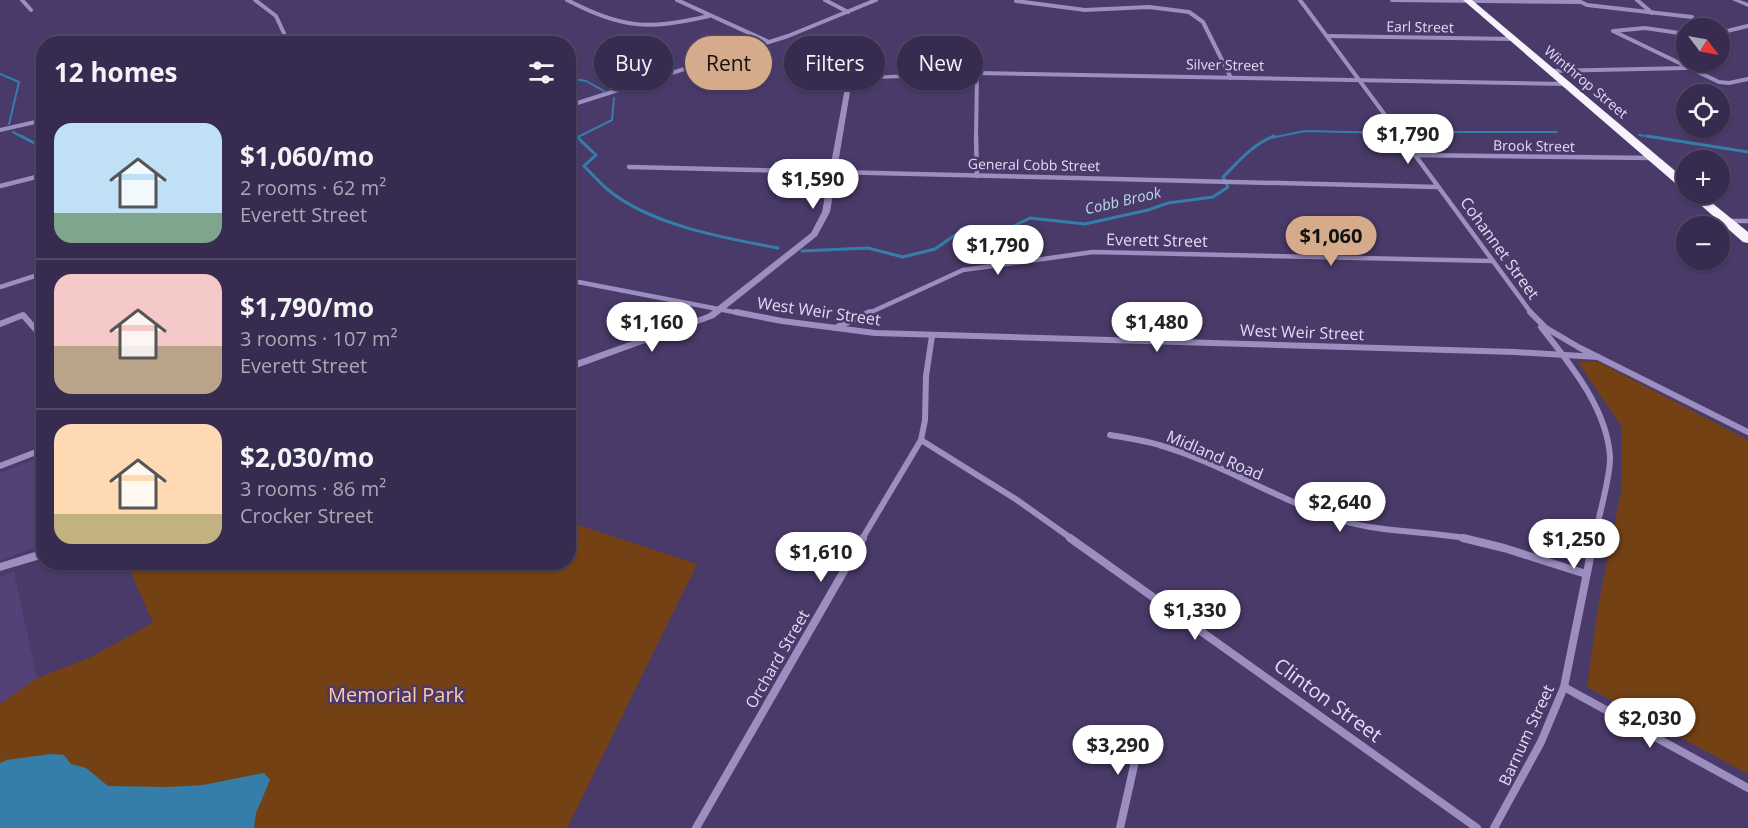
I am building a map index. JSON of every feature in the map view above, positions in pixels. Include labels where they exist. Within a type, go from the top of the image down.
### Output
[{"type":"highway","name":"Winthrop Street","points":[[1467,0],[1676,178]]},
{"type":"highway","points":[[1706,204],[1720,216]]},
{"type":"highway","points":[[1730,224],[1748,239]]},
{"type":"street","points":[[22,0],[31,10]]},
{"type":"street","points":[[255,0],[276,16],[285,36]]},
{"type":"street","points":[[567,0],[614,22],[634,27],[668,26],[709,16]]},
{"type":"street","points":[[677,0],[755,36]]},
{"type":"street","points":[[825,0],[849,12]]},
{"type":"street","points":[[772,41],[876,0]]},
{"type":"street","name":"Cohannet Street","points":[[1300,0],[1534,317],[1556,335],[1748,432]]},
{"type":"street","points":[[1392,0],[1580,1],[1587,5],[1692,17]]},
{"type":"street","points":[[1637,0],[1653,13]]},
{"type":"street","points":[[1735,0],[1748,5]]},
{"type":"street","points":[[1016,1],[1085,10],[1149,7],[1189,12],[1203,22],[1231,78]]},
{"type":"street","points":[[1730,30],[1748,26]]},
{"type":"street","points":[[1676,33],[1638,28],[1613,31],[1676,62]]},
{"type":"street","name":"Earl Street","points":[[1327,36],[1513,39]]},
{"type":"street","points":[[1550,71],[1676,68]]},
{"type":"street","points":[[576,103],[685,69]]},
{"type":"street","points":[[1698,72],[1721,82],[1748,79]]},
{"type":"street","name":"Silver Street","points":[[983,73],[1565,84]]},
{"type":"street","name":"Silver Street","points":[[833,172],[849,78],[897,76]]},
{"type":"street","points":[[975,90],[977,176]]},
{"type":"street","points":[[0,130],[36,122]]},
{"type":"street","name":"Brook Street","points":[[1414,155],[1653,158]]},
{"type":"street","name":"General Cobb Street","points":[[629,167],[1438,187]]},
{"type":"street","points":[[576,365],[701,321],[720,310],[814,234],[826,212],[833,172]]},
{"type":"street","points":[[0,186],[36,177]]},
{"type":"street","points":[[1730,221],[1748,221]]},
{"type":"street","name":"Everett Street","points":[[834,328],[963,270],[1078,254],[1146,252],[1492,261]]},
{"type":"street","points":[[0,287],[36,276]]},
{"type":"street","name":"West Weir Street","points":[[576,282],[720,310],[834,328],[932,336],[1562,354],[1598,357]]},
{"type":"street","points":[[0,324],[23,315],[36,330]]},
{"type":"street","name":"Barnum Street","points":[[1494,828],[1541,742],[1564,687],[1609,473],[1609,447],[1603,424],[1562,354],[1534,317]]},
{"type":"street","name":"Orchard Street","points":[[696,828],[887,494],[921,440],[925,420],[926,376],[932,336]]},
{"type":"street","name":"Midland Road","points":[[1110,435],[1184,454],[1340,520],[1359,525],[1426,531],[1468,539],[1516,551],[1586,574]]},
{"type":"street","name":"Clinton Street","points":[[921,440],[1017,500],[1477,828]]},
{"type":"street","points":[[0,466],[36,452]]},
{"type":"street","points":[[0,567],[36,555]]},
{"type":"street","points":[[1564,687],[1748,788]]},
{"type":"street","points":[[1120,828],[1142,730]]},
{"type":"shaded area","points":[[36,459],[36,547],[0,560],[0,473]]},
{"type":"shaded area","points":[[14,572],[37,678],[0,704],[0,577]]},
{"type":"green space","points":[[1578,362],[1599,362],[1748,440],[1748,774],[1587,687],[1598,607],[1622,486],[1622,427]]},
{"type":"green space","name":"Memorial Park","points":[[576,524],[697,564],[567,828],[0,828],[0,704],[37,678],[89,658],[153,623],[130,570],[576,570]]},
{"type":"water","points":[[50,754],[64,755],[71,764],[86,768],[108,786],[203,785],[264,773],[270,780],[256,813],[254,828],[0,828],[0,763]]},
{"type":"waterway","name":"Cobb Brook","points":[[0,74],[19,82],[9,124]]},
{"type":"waterway","name":"Cobb Brook","points":[[576,79],[586,81],[604,91]]},
{"type":"waterway","name":"Cobb Brook","points":[[577,137],[612,120],[614,98]]},
{"type":"waterway","name":"Cobb Brook","points":[[1270,138],[1305,131],[1391,133]]},
{"type":"waterway","name":"Cobb Brook","points":[[13,132],[24,138]]},
{"type":"waterway","name":"Cobb Brook","points":[[1408,132],[1557,132]]},
{"type":"waterway","name":"Cobb Brook","points":[[1639,135],[1657,138]]},
{"type":"waterway","name":"Cobb Brook","points":[[21,136],[36,144]]},
{"type":"waterway","name":"Cobb Brook","points":[[802,251],[868,248],[903,257],[935,249],[958,233],[996,235],[1030,218],[1085,224],[1148,210],[1168,203],[1213,197],[1228,187],[1223,177],[1253,148],[1274,136]]},
{"type":"waterway","name":"Cobb Brook","points":[[1647,136],[1748,152]]},
{"type":"waterway","name":"Cobb Brook","points":[[577,137],[596,155],[584,166],[607,189],[624,201],[644,212],[688,228],[778,248]]}]
